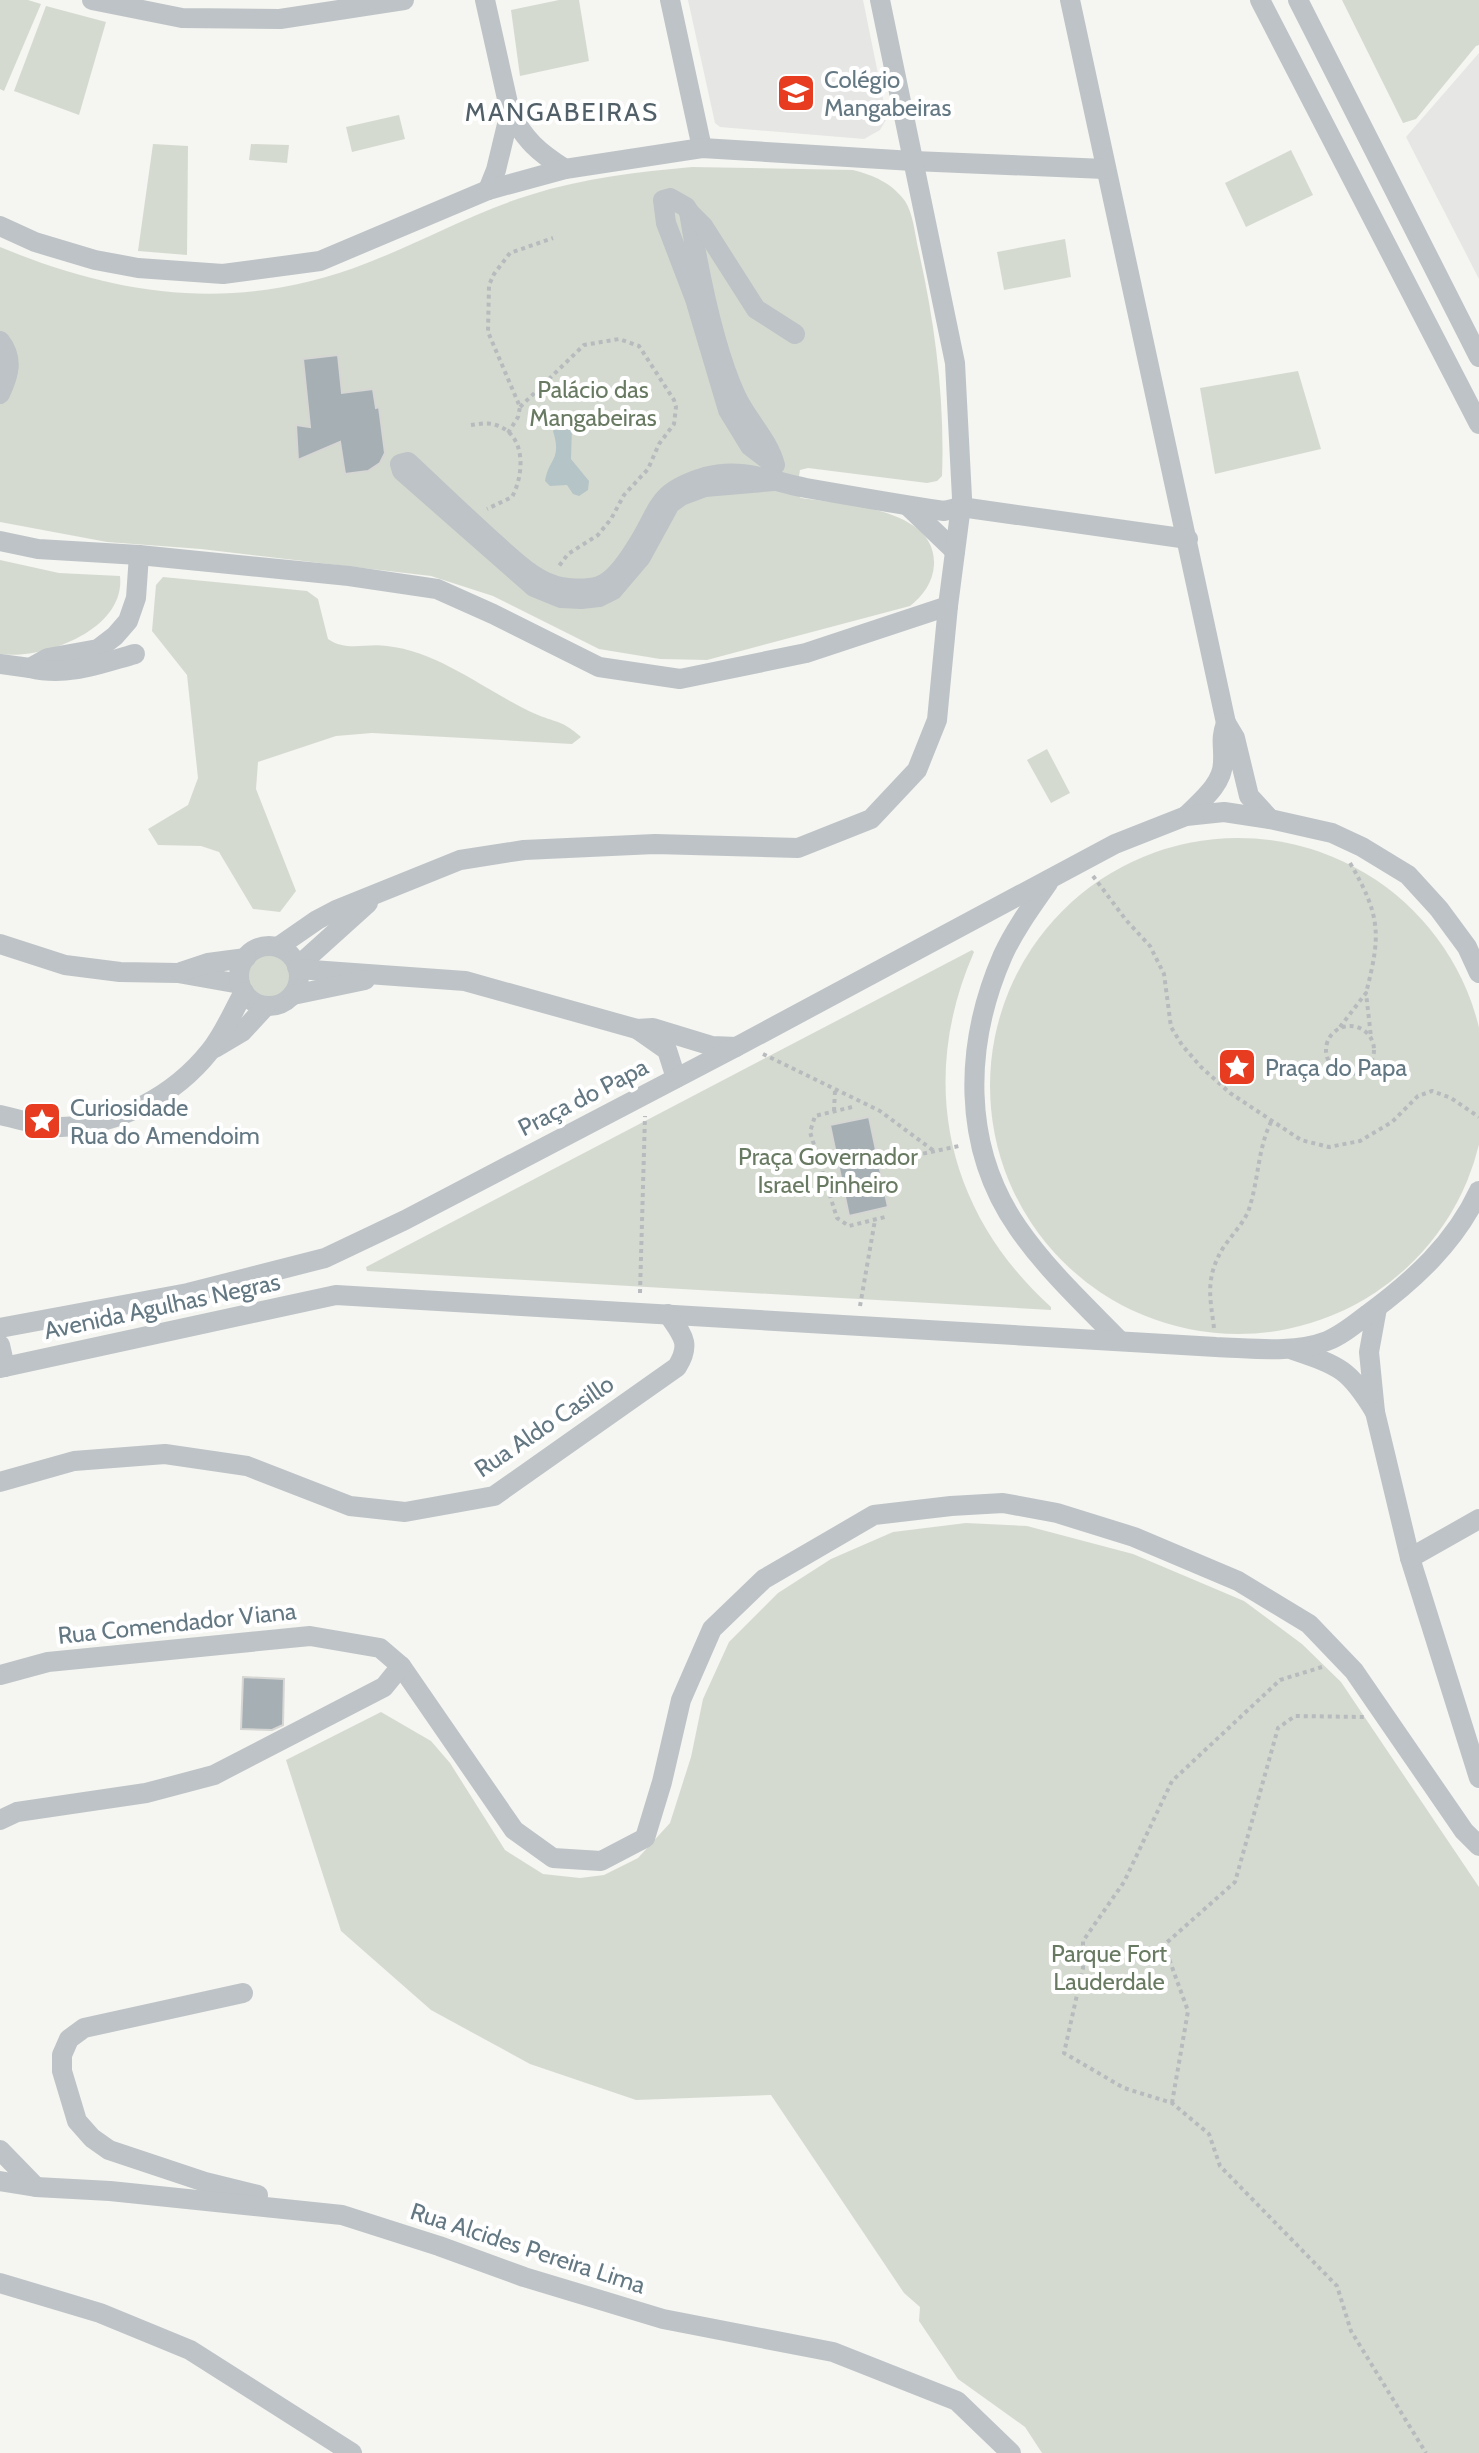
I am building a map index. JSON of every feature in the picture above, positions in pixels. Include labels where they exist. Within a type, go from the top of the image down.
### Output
[{"type":"street","points":[[92,0],[182,18],[280,19],[404,0]]},
{"type":"street","points":[[485,0],[510,112],[519,130],[536,151],[565,169]]},
{"type":"street","points":[[670,0],[702,148]]},
{"type":"street","points":[[212,1050],[242,988],[241,966],[246,958],[260,948],[278,947],[317,920],[382,890],[460,860],[498,854],[655,844],[798,848],[871,819],[917,770],[937,720],[961,507],[955,363],[880,0]]},
{"type":"street","points":[[1070,0],[1226,723],[1235,738],[1249,796],[1270,819]]},
{"type":"street","points":[[1298,0],[1478,351],[1449,363]]},
{"type":"street","points":[[1266,2],[1479,424]]},
{"type":"street","points":[[488,190],[510,112]]},
{"type":"street","points":[[0,226],[35,242],[95,260],[138,268],[223,274],[320,261],[488,190],[565,169],[702,148],[1105,169]]},
{"type":"street","points":[[775,473],[750,446],[728,410],[695,299],[666,223],[663,200],[670,198],[686,207],[703,226],[756,309],[795,334]]},
{"type":"street","points":[[689,212],[700,270],[733,388],[772,451],[775,473]]},
{"type":"street","points":[[0,341],[10,359],[0,394]]},
{"type":"street","points":[[961,507],[946,497],[781,471],[775,473],[705,487],[670,504],[641,557],[613,590],[599,597],[581,599],[546,594],[527,582],[402,471],[400,464],[408,462],[520,564],[547,583],[583,588],[607,582],[637,545],[657,506],[674,489],[723,474],[775,473],[908,506],[944,511],[961,507],[1188,539]]},
{"type":"street","points":[[908,506],[955,551]]},
{"type":"street","points":[[0,541],[38,549],[139,555],[349,576],[437,589],[599,667],[680,679],[806,653],[948,606]]},
{"type":"street","points":[[30,668],[48,658],[98,649],[115,636],[128,621],[136,598],[139,555]]},
{"type":"street","points":[[0,664],[49,673],[78,670],[135,654]]},
{"type":"street","points":[[1186,816],[1219,780],[1224,763],[1220,739],[1226,723]]},
{"type":"street","name":"Praça do Papa","points":[[325,1258],[405,1220],[736,1047],[1115,844],[1186,816],[1224,812],[1270,819],[1332,833],[1362,847],[1408,875],[1439,909],[1467,947],[1479,973]]},
{"type":"street","points":[[1052,878],[1009,944],[991,991],[978,1033],[973,1067],[974,1105],[981,1144],[998,1192],[1016,1227],[1046,1265],[1120,1341]]},
{"type":"street","points":[[298,968],[382,890]]},
{"type":"street","points":[[0,944],[65,965],[120,972],[178,973],[242,988],[257,1004],[266,1006],[276,1006],[293,995],[388,975]]},
{"type":"street","points":[[278,947],[293,958],[298,968],[298,986],[293,995]]},
{"type":"street","points":[[178,973],[208,963],[246,958]]},
{"type":"street","points":[[298,968],[465,981],[637,1029],[653,1028],[712,1046],[736,1047]]},
{"type":"street","points":[[0,1115],[59,1127],[121,1117],[160,1096],[212,1050],[242,1032],[266,1006]]},
{"type":"street","points":[[637,1029],[667,1050],[676,1078]]},
{"type":"street","points":[[325,1258],[336,1295],[1216,1347],[1289,1348],[1326,1341],[1403,1289],[1453,1235],[1479,1191]]},
{"type":"street","name":"Avenida Agulhas Negras","points":[[0,1328],[188,1293],[325,1258]]},
{"type":"street","name":"Avenida Agulhas Negras","points":[[2,1368],[336,1295]]},
{"type":"street","points":[[1377,1308],[1369,1352],[1375,1412],[1410,1558],[1479,1778]]},
{"type":"street","name":"Rua Aldo Casillo","points":[[0,1482],[74,1461],[165,1454],[247,1466],[350,1506],[405,1512],[494,1496],[677,1367],[686,1353],[685,1340],[668,1314]]},
{"type":"street","points":[[0,1345],[2,1368]]},
{"type":"street","points":[[1289,1348],[1332,1363],[1346,1372],[1358,1384],[1375,1412]]},
{"type":"street","points":[[0,1820],[17,1812],[146,1793],[214,1775],[384,1687],[401,1666],[514,1830],[553,1858],[601,1861],[645,1838],[681,1700],[712,1629],[764,1579],[874,1515],[1003,1503],[1057,1513],[1134,1537],[1238,1581],[1309,1624],[1354,1671],[1464,1831],[1479,1846]]},
{"type":"street","points":[[1410,1558],[1479,1519]]},
{"type":"street","name":"Rua Comendador Viana","points":[[0,1675],[48,1662],[310,1636],[380,1648],[401,1666]]},
{"type":"street","points":[[243,1993],[84,2028],[69,2039],[62,2055],[62,2071],[77,2121],[92,2138],[109,2150],[205,2182],[294,2202],[311,2211]]},
{"type":"street","points":[[0,2150],[36,2187]]},
{"type":"street","name":"Rua Alcides Pereira Lima","points":[[0,2181],[36,2187],[110,2191],[342,2215],[524,2277],[663,2319],[833,2352],[957,2401],[1011,2453]]},
{"type":"street","points":[[0,2283],[100,2313],[190,2350],[352,2453]]},
{"type":"path","points":[[508,433],[520,407],[488,332],[489,285],[510,253],[553,238]]},
{"type":"path","points":[[520,407],[584,345],[619,339],[639,346],[676,407],[674,424],[659,444],[648,469],[624,495],[598,535],[568,554],[547,583]]},
{"type":"path","points":[[471,425],[498,425],[508,433],[522,464],[512,497],[477,512]]},
{"type":"path","points":[[1332,833],[1360,880],[1378,927],[1377,953],[1366,993],[1372,1056],[1358,1072],[1343,1073],[1331,1064],[1326,1048],[1332,1034],[1366,993]]},
{"type":"path","points":[[1083,861],[1126,920],[1150,946],[1164,974],[1171,1027],[1182,1045],[1230,1093],[1301,1140],[1329,1147],[1360,1141],[1392,1122],[1418,1096],[1432,1091],[1451,1098],[1479,1117]]},
{"type":"path","points":[[1338,1028],[1354,1026],[1362,1029],[1372,1041]]},
{"type":"path","points":[[761,1053],[880,1111],[934,1151]]},
{"type":"path","points":[[834,1111],[835,1089]]},
{"type":"path","points":[[852,1107],[815,1116],[810,1132],[837,1218],[849,1226],[885,1217]]},
{"type":"path","points":[[640,1293],[645,1115]]},
{"type":"path","points":[[1216,1347],[1209,1289],[1222,1251],[1246,1215],[1253,1195],[1258,1157],[1272,1120]]},
{"type":"path","points":[[884,1162],[959,1146]]},
{"type":"path","points":[[860,1306],[875,1220]]},
{"type":"path","points":[[1344,1661],[1280,1680],[1172,1781],[1124,1882],[1083,1941],[1083,1968],[1064,2053],[1124,2088],[1172,2103],[1209,2134],[1220,2166],[1337,2286],[1351,2331],[1426,2453]]},
{"type":"path","points":[[1172,2103],[1188,2011],[1164,1945],[1235,1882],[1278,1728],[1295,1716],[1385,1718]]},
{"type":"shaded area","name":"Colégio Mangabeiras","points":[[688,0],[863,0],[887,118],[880,130],[864,139],[720,127],[715,123]]},
{"type":"shaded area","points":[[1479,53],[1479,279],[1406,137]]},
{"type":"shaded area","points":[[559,421],[572,425],[571,459],[589,481],[588,490],[579,496],[573,494],[567,485],[550,486],[545,481],[555,454],[553,431]]},
{"type":"green space","points":[[0,0],[28,0],[41,4],[4,91],[0,89]]},
{"type":"green space","points":[[559,0],[579,0],[589,61],[520,76],[511,10]]},
{"type":"green space","points":[[1342,0],[1479,0],[1479,45],[1416,119],[1403,123]]},
{"type":"green space","points":[[46,6],[106,22],[79,115],[14,91]]},
{"type":"green space","points":[[399,115],[405,139],[352,152],[346,127]]},
{"type":"green space","points":[[153,144],[188,146],[187,255],[138,251]]},
{"type":"green space","points":[[251,144],[289,145],[287,163],[249,160]]},
{"type":"green space","points":[[1291,150],[1313,195],[1246,227],[1225,183]]},
{"type":"green space","name":"Palácio das Mangabeiras","points":[[692,167],[853,170],[888,185],[908,206],[924,276],[938,361],[942,476],[937,481],[927,483],[808,468],[800,470],[796,494],[801,498],[883,512],[904,520],[920,531],[931,546],[934,565],[926,588],[910,606],[707,660],[660,659],[599,649],[493,596],[431,576],[201,549],[107,542],[0,522],[0,247],[91,278],[137,288],[182,293],[273,289],[320,279],[367,263],[489,210],[550,189],[611,176]]},
{"type":"green space","points":[[1065,239],[1071,277],[1004,290],[997,252]]},
{"type":"green space","points":[[1298,371],[1321,449],[1215,474],[1200,388]]},
{"type":"green space","points":[[0,560],[59,573],[120,576],[118,595],[110,612],[78,638],[38,652],[0,654]]},
{"type":"green space","points":[[163,577],[307,591],[318,599],[328,639],[335,643],[387,646],[427,656],[538,715],[565,725],[581,737],[572,744],[372,733],[336,736],[258,762],[256,789],[296,891],[280,912],[253,909],[219,852],[201,846],[158,845],[148,829],[188,805],[198,778],[187,675],[152,631],[156,585]]},
{"type":"green space","points":[[1047,749],[1070,793],[1051,803],[1027,760]]},
{"type":"green space","points":[[1238,838],[1286,842],[1333,856],[1376,879],[1414,910],[1445,948],[1468,991],[1482,1038],[1486,1086],[1482,1134],[1468,1181],[1445,1224],[1414,1262],[1376,1293],[1333,1316],[1286,1330],[1238,1334],[1190,1330],[1143,1316],[1100,1293],[1062,1262],[1031,1224],[1008,1181],[994,1134],[990,1086],[994,1038],[1008,991],[1031,948],[1062,910],[1100,879],[1143,856],[1190,842]]},
{"type":"green space","name":"Praça Governador Israel Pinheiro","points":[[972,950],[974,952],[957,1001],[947,1049],[946,1097],[952,1143],[966,1188],[987,1230],[1015,1270],[1051,1310],[367,1271],[366,1267]]},
{"type":"green space","points":[[269,954],[285,960],[291,976],[285,992],[269,998],[253,992],[247,976],[253,960]]},
{"type":"green space","name":"Parque Fort Lauderdale","points":[[966,1523],[1027,1526],[1133,1554],[1244,1601],[1302,1644],[1341,1682],[1479,1887],[1479,2453],[1042,2453],[1025,2427],[958,2379],[919,2321],[920,2307],[904,2293],[771,2095],[636,2100],[530,2064],[431,2010],[341,1931],[286,1760],[381,1712],[431,1741],[450,1763],[505,1850],[543,1874],[580,1878],[604,1875],[638,1858],[670,1823],[691,1757],[703,1699],[729,1642],[778,1593],[831,1559],[893,1532]]},
{"type":"building","points":[[338,355],[342,393],[373,389],[376,408],[379,407],[385,453],[380,463],[368,471],[345,474],[340,442],[298,460],[296,425],[310,427],[303,359]]},
{"type":"building","points":[[869,1117],[888,1207],[849,1216],[830,1125]]},
{"type":"building","points":[[243,1677],[284,1679],[283,1725],[272,1730],[241,1729]]},
{"type":"place","name":"Colégio Mangabeiras","points":[[796,93]]},
{"type":"place","name":"Praça do Papa","points":[[1237,1067]]},
{"type":"place","name":"Curiosidade Rua do Amendoim","points":[[42,1121]]},
{"type":"district","name":"MANGABEIRAS","points":[[562,112]]}]
